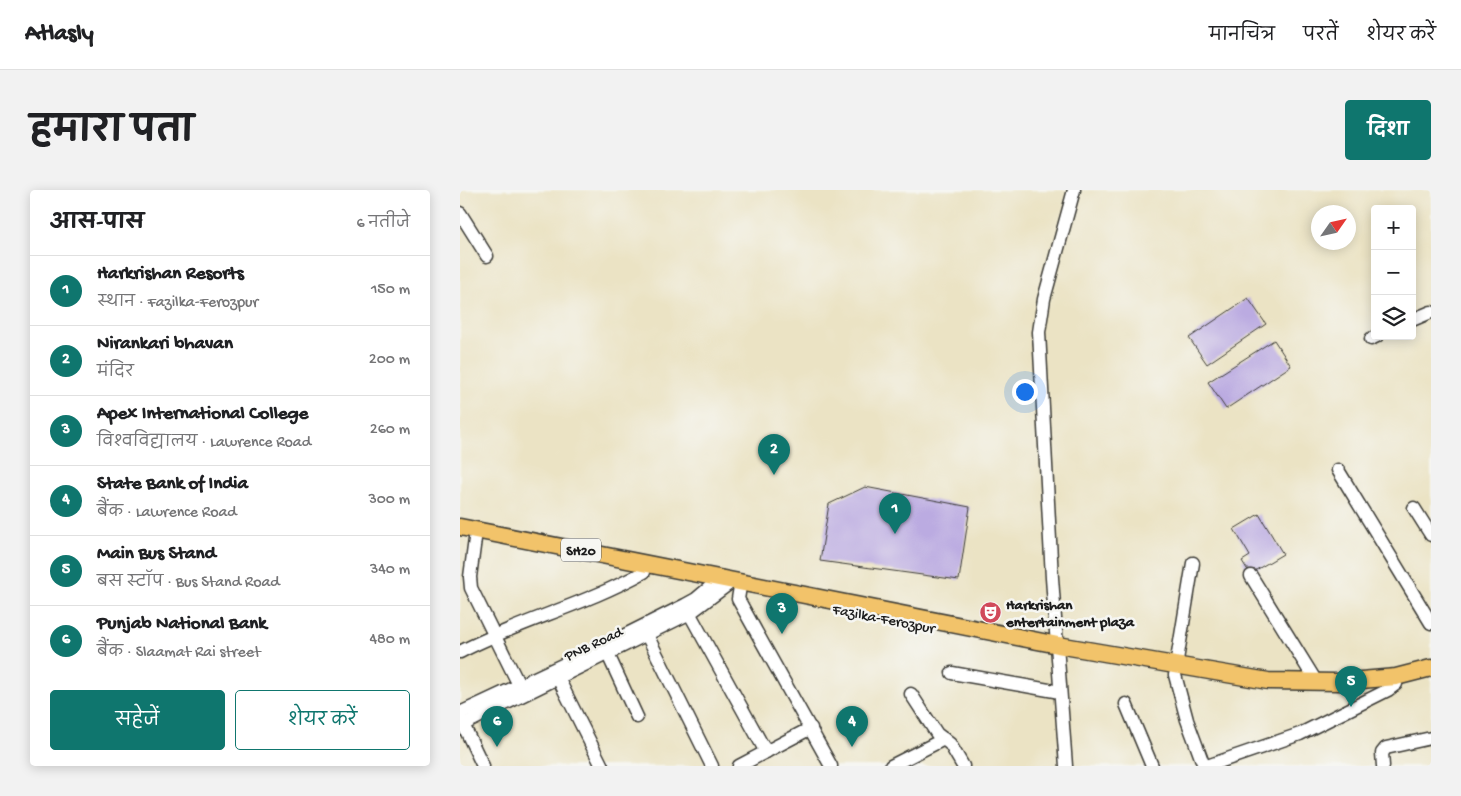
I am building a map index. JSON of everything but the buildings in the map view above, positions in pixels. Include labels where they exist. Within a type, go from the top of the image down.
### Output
[{"type":"main road","name":"Fazilka-Ferozpur","points":[[460,527],[729,583],[1267,689],[1312,686]]},
{"type":"main road","name":"Fazilka-Ferozpur","points":[[468,538],[644,572],[729,583]]},
{"type":"main road","name":"SH20","points":[[1312,686],[1396,677],[1431,668]]},
{"type":"main road","name":"SH20","points":[[1312,686],[1361,689],[1431,676]]},
{"type":"street","points":[[1066,766],[1052,578],[1038,332],[1044,299],[1074,190]]},
{"type":"street","points":[[460,214],[487,256]]},
{"type":"street","points":[[1416,318],[1431,312]]},
{"type":"street","points":[[1338,470],[1431,623]]},
{"type":"street","points":[[1414,508],[1431,535]]},
{"type":"street","points":[[468,538],[470,583],[493,635],[519,684]]},
{"type":"street","points":[[1193,564],[1176,670],[1187,720],[1205,766],[1300,734],[1388,690],[1396,684]]},
{"type":"street","points":[[460,652],[493,635],[607,590],[644,572]]},
{"type":"street","points":[[1251,576],[1312,686]]},
{"type":"street","points":[[729,583],[831,766]]},
{"type":"street","name":"PNB Road","points":[[461,720],[645,631],[687,609],[729,583]]},
{"type":"street","points":[[687,609],[766,752]]},
{"type":"street","points":[[645,631],[712,766]]},
{"type":"street","points":[[606,650],[637,717]]},
{"type":"street","points":[[952,673],[1060,692]]},
{"type":"street","points":[[556,674],[602,766]]},
{"type":"street","name":"PNB Road","points":[[461,720],[519,684],[556,674]]},
{"type":"street","points":[[911,694],[937,734],[944,739],[963,766]]},
{"type":"street","points":[[1126,704],[1152,766]]},
{"type":"street","points":[[461,720],[483,766]]},
{"type":"street","points":[[739,766],[811,728]]},
{"type":"street","points":[[1383,766],[1382,753],[1386,748],[1431,738]]},
{"type":"street","points":[[891,766],[944,739]]},
{"type":"place","name":"Nirankari bhavan","points":[[774,475]]},
{"type":"place","name":"Harkrishan Resorts","points":[[895,534]]},
{"type":"place","name":"Harkrishan entertainment plaza","points":[[990,613]]},
{"type":"place","name":"Apex International College","points":[[782,634]]},
{"type":"place","name":"Main Bus Stand","points":[[1351,707]]},
{"type":"place","name":"Punjab National Bank","points":[[497,747]]},
{"type":"place","name":"State Bank of India","points":[[852,747]]}]
